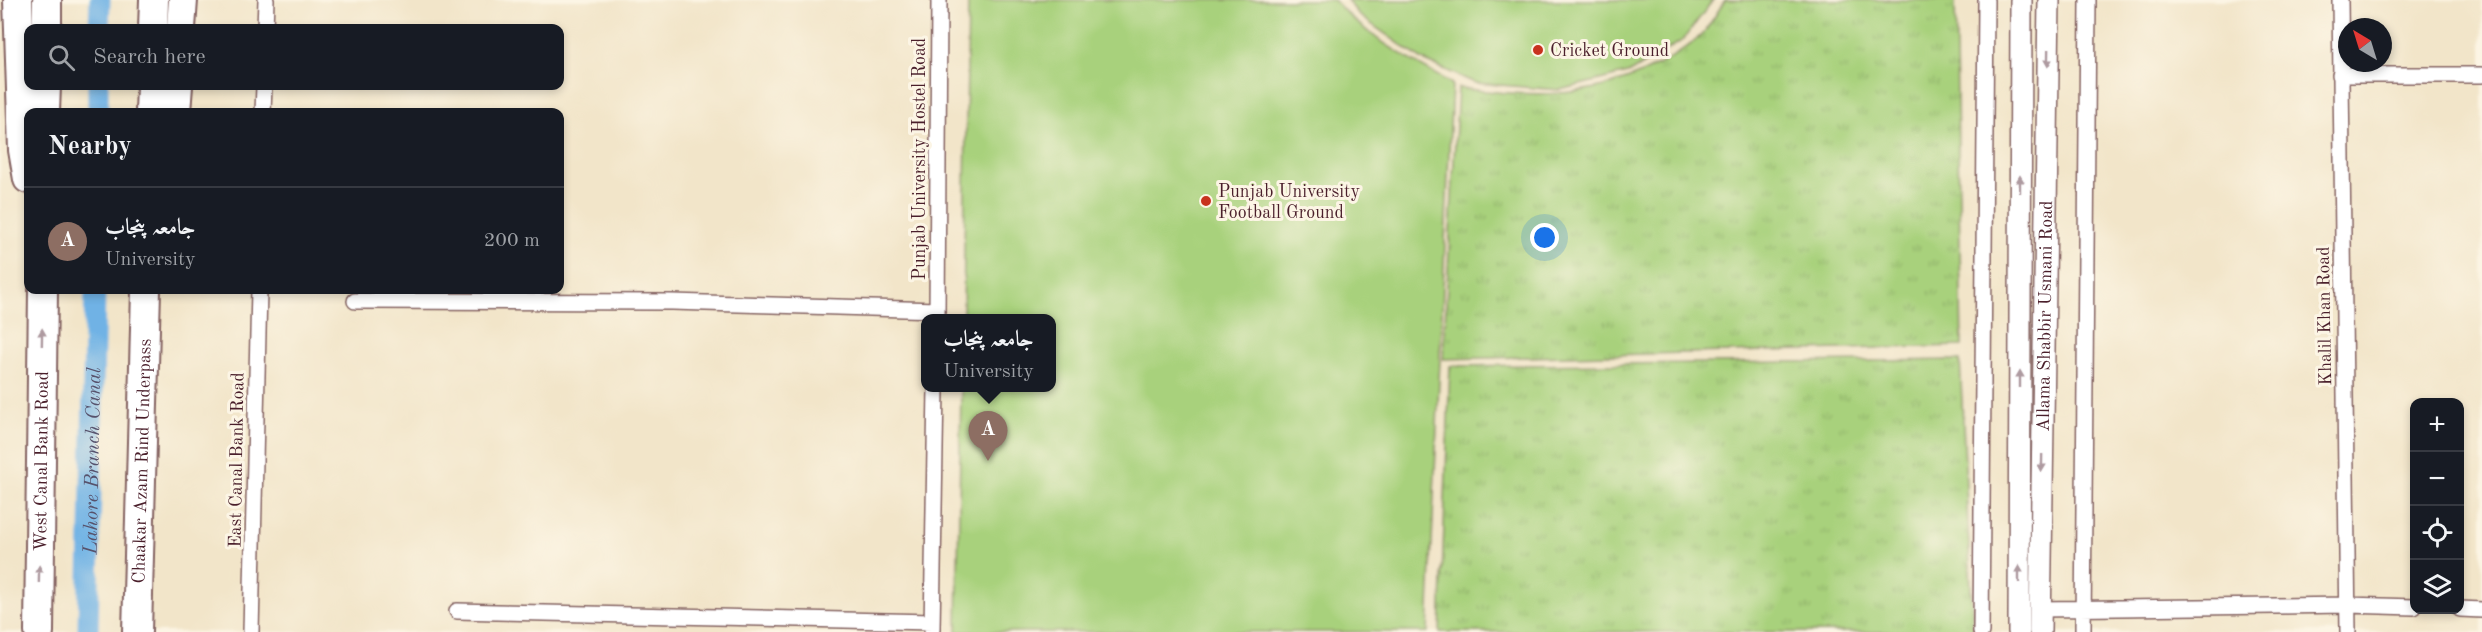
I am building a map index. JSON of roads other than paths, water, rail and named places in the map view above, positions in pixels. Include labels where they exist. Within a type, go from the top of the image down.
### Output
[{"type":"highway","points":[[18,0],[24,156]]},
{"type":"highway","points":[[46,24],[47,0]]},
{"type":"highway","points":[[153,24],[154,0]]},
{"type":"highway","points":[[181,24],[183,0]]},
{"type":"highway","points":[[45,108],[46,90]]},
{"type":"highway","points":[[150,108],[151,90]]},
{"type":"highway","points":[[176,108],[178,90]]},
{"type":"highway","name":"West Canal Bank Road","points":[[39,632],[43,294]]},
{"type":"highway","name":"Chaakar Azam Rind Underpass","points":[[137,632],[146,294]]},
{"type":"main road","name":"Allama Shabbir Usmani Road","points":[[2019,632],[2021,0]]},
{"type":"main road","name":"Allama Shabbir Usmani Road","points":[[2040,632],[2049,0]]},
{"type":"street","points":[[265,24],[266,0]]},
{"type":"street","name":"Punjab University Hostel Road","points":[[937,314],[939,0]]},
{"type":"street","points":[[1981,632],[1986,0]]},
{"type":"street","points":[[2082,632],[2088,0]]},
{"type":"street","name":"Khalil Khan Road","points":[[2340,0],[2348,632]]},
{"type":"street","points":[[2340,75],[2482,75]]},
{"type":"street","points":[[263,108],[264,90]]},
{"type":"street","name":"East Canal Bank Road","points":[[251,632],[259,294]]},
{"type":"street","points":[[355,301],[672,302],[937,314]]},
{"type":"street","points":[[457,611],[932,627],[936,392]]},
{"type":"street","points":[[2040,609],[2348,605],[2410,607]]},
{"type":"street","points":[[2464,609],[2482,610]]},
{"type":"waterway","name":"Lahore Branch Canal","points":[[99,24],[100,0]]},
{"type":"waterway","name":"Lahore Branch Canal","points":[[98,90],[98,108]]},
{"type":"waterway","name":"Lahore Branch Canal","points":[[88,632],[95,294]]},
{"type":"place","name":"Cricket Ground","points":[[1538,50]]},
{"type":"place","name":"Punjab University Football Ground","points":[[1206,201]]},
{"type":"place","name":"جامعہ پنجاب","points":[[988,461]]}]
